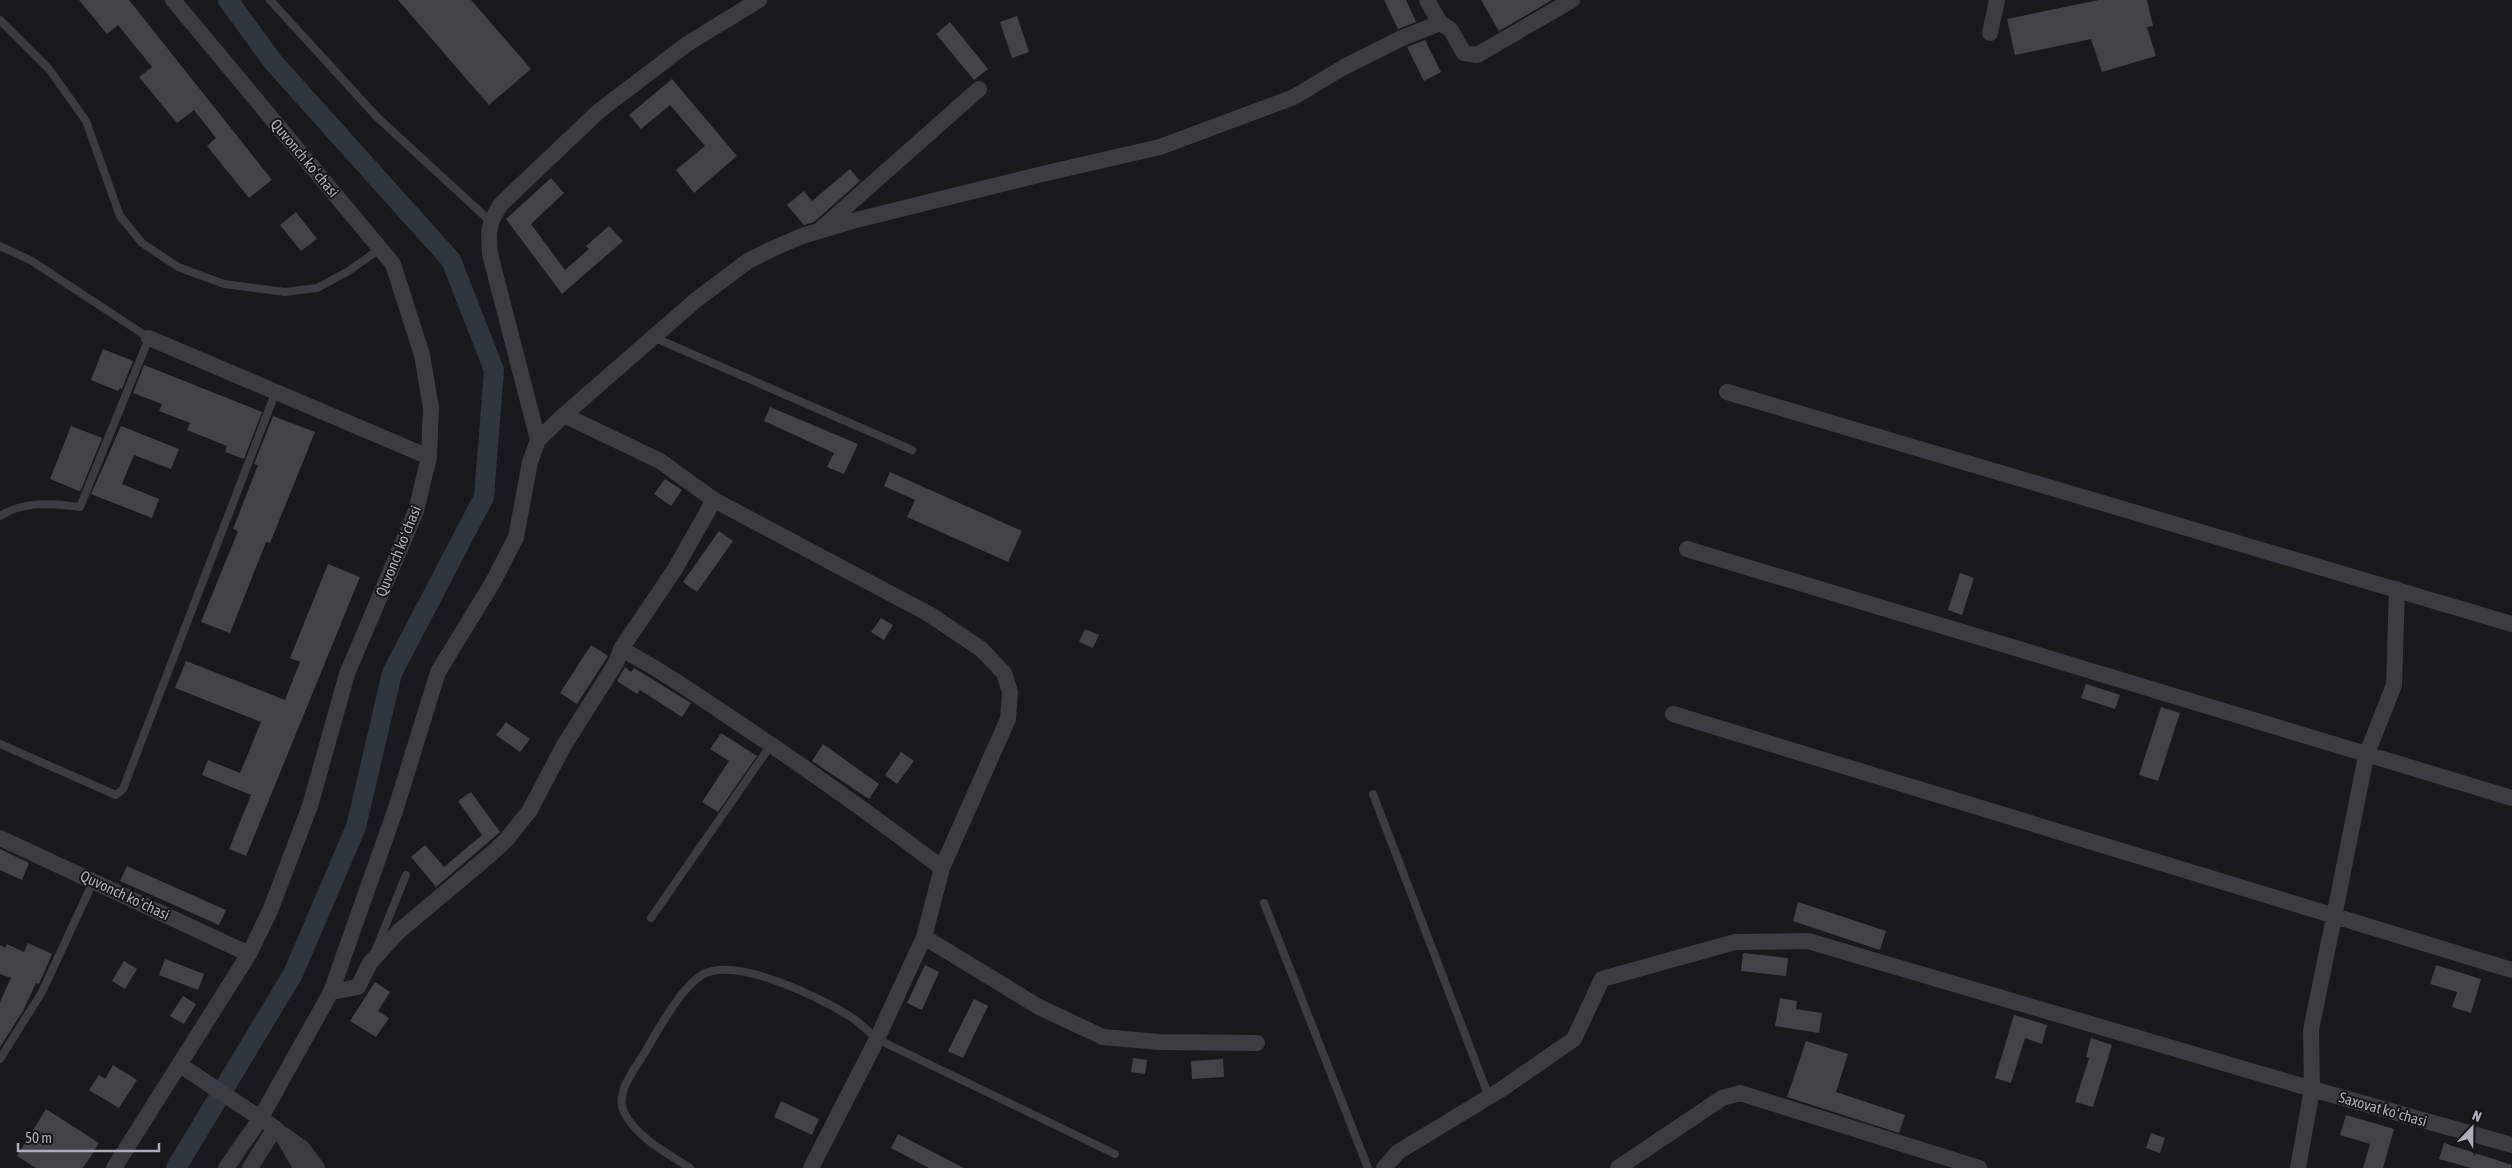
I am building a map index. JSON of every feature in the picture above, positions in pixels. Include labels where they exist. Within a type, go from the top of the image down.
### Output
[{"type":"street","name":"Quvonch koʻchasi","points":[[114,1168],[249,954],[270,911],[310,806],[346,674],[416,511],[429,457],[431,408],[422,355],[393,264],[173,0]]},
{"type":"street","points":[[538,440],[490,254],[488,234],[490,221],[501,204],[599,111],[687,44],[759,0]]},
{"type":"street","points":[[1427,0],[1440,23],[1450,29],[1464,53],[1477,55],[1572,0]]},
{"type":"street","points":[[1990,33],[1997,0]]},
{"type":"street","points":[[226,1168],[260,1119],[332,992],[396,808],[438,672],[493,582],[516,538],[530,462],[538,440],[564,414],[696,300],[748,261],[802,236],[1029,177],[1160,147],[1294,98],[1344,67],[1402,38],[1440,23]]},
{"type":"street","points":[[817,232],[979,89]]},
{"type":"street","points":[[149,338],[429,457]]},
{"type":"street","points":[[1727,392],[2512,624]]},
{"type":"street","points":[[564,414],[660,461],[714,500],[928,614],[981,649],[1004,674],[1010,692],[1008,719],[942,868],[924,937],[877,1039],[811,1168]]},
{"type":"street","points":[[332,992],[358,987],[370,962],[398,932],[507,839],[530,810],[563,747],[616,663],[621,648],[674,569],[714,500]]},
{"type":"street","points":[[1687,548],[2366,756],[2512,798]]},
{"type":"street","points":[[2298,1168],[2312,1089],[2311,1030],[2366,756],[2394,685],[2397,589]]},
{"type":"street","points":[[621,648],[646,661],[875,816],[942,868]]},
{"type":"street","points":[[1674,714],[2512,970]]},
{"type":"street","name":"Quvonch koʻchasi","points":[[0,838],[94,880],[249,954]]},
{"type":"street","points":[[924,937],[1038,1008],[1103,1036],[1159,1042],[1257,1044]]},
{"type":"street","name":"Saxovat koʻchasi","points":[[1384,1168],[1398,1152],[1489,1097],[1574,1039],[1602,979],[1735,942],[1808,941],[2312,1089],[2512,1145]]},
{"type":"street","points":[[180,1065],[303,1149],[317,1168]]},
{"type":"street","points":[[1618,1168],[1722,1098],[1740,1093],[1979,1168]]},
{"type":"street","points":[[250,1168],[280,1132]]},
{"type":"street","points":[[280,1132],[302,1168]]},
{"type":"lane","points":[[270,0],[376,117],[490,221]]},
{"type":"lane","points":[[0,20],[48,69],[86,121],[120,216],[142,243],[178,267],[224,284],[285,292],[317,288],[346,272],[380,249]]},
{"type":"lane","points":[[0,246],[40,267],[149,338],[80,507],[52,503],[13,509],[0,516]]},
{"type":"lane","points":[[653,337],[912,450]]},
{"type":"lane","points":[[0,744],[116,795],[123,789],[276,392]]},
{"type":"lane","points":[[651,918],[771,745]]},
{"type":"lane","points":[[1373,794],[1489,1097]]},
{"type":"lane","points":[[370,962],[406,875]]},
{"type":"lane","points":[[0,1059],[42,992],[94,880]]},
{"type":"lane","points":[[1264,903],[1368,1168]]},
{"type":"lane","points":[[690,1168],[644,1137],[623,1111],[622,1090],[673,1005],[701,975],[718,968],[745,972],[808,993],[854,1020],[877,1039],[1115,1154]]},
{"type":"building","points":[[79,0],[129,0],[272,180],[249,198],[207,146],[216,138],[194,110],[177,123],[139,77],[152,67],[118,25],[107,34]]},
{"type":"building","points":[[398,0],[471,0],[531,69],[489,105]]},
{"type":"building","points":[[1384,0],[1406,0],[1416,22],[1398,29]]},
{"type":"building","points":[[1481,0],[1552,0],[1499,31]]},
{"type":"building","points":[[2099,0],[2147,0],[2153,26],[2147,27],[2156,56],[2102,72],[2091,39],[2015,55],[2007,19]]},
{"type":"building","points":[[1017,16],[1029,52],[1012,58],[1000,22]]},
{"type":"building","points":[[950,22],[988,69],[974,80],[936,34]]},
{"type":"building","points":[[1425,40],[1441,72],[1424,81],[1407,47]]},
{"type":"building","points":[[672,79],[737,156],[694,193],[676,170],[705,146],[670,105],[641,129],[629,115]]},
{"type":"building","points":[[850,169],[860,181],[814,222],[804,225],[787,205],[804,191],[812,201]]},
{"type":"building","points":[[551,178],[564,193],[531,224],[565,270],[589,249],[586,246],[609,226],[623,241],[562,294],[506,219]]},
{"type":"building","points":[[296,212],[317,239],[301,251],[280,225]]},
{"type":"building","points":[[103,349],[133,361],[122,389],[120,388],[118,391],[91,380]]},
{"type":"building","points":[[144,365],[262,412],[244,459],[225,452],[227,446],[187,430],[190,423],[159,411],[162,404],[133,393]]},
{"type":"building","points":[[770,407],[858,444],[844,474],[827,467],[834,453],[764,421]]},
{"type":"building","points":[[273,416],[315,432],[270,543],[266,542],[230,633],[201,622],[238,531],[233,529],[258,465],[254,464]]},
{"type":"building","points":[[71,426],[102,438],[79,491],[50,479]]},
{"type":"building","points":[[121,426],[179,449],[171,469],[134,455],[122,484],[159,499],[152,518],[91,494]]},
{"type":"building","points":[[890,472],[1022,531],[1008,562],[907,517],[915,500],[884,486]]},
{"type":"building","points":[[665,479],[682,490],[671,506],[654,494]]},
{"type":"building","points":[[719,531],[733,541],[697,592],[683,582]]},
{"type":"building","points":[[328,564],[360,577],[246,856],[229,849],[251,795],[202,775],[208,760],[240,773],[261,722],[175,688],[186,661],[285,700],[300,662],[290,658]]},
{"type":"building","points":[[1960,573],[1974,578],[1962,615],[1948,610]]},
{"type":"building","points":[[881,618],[893,625],[884,640],[871,632]]},
{"type":"building","points":[[1085,629],[1099,635],[1093,648],[1079,642]]},
{"type":"building","points":[[591,645],[608,656],[577,704],[560,693]]},
{"type":"building","points":[[625,667],[631,672],[634,668],[691,703],[682,717],[640,690],[637,694],[617,681]]},
{"type":"building","points":[[2086,684],[2120,695],[2115,709],[2081,698]]},
{"type":"building","points":[[2161,707],[2180,713],[2158,781],[2139,775]]},
{"type":"building","points":[[506,722],[530,739],[520,752],[496,735]]},
{"type":"building","points":[[721,733],[757,756],[718,812],[702,802],[729,761],[710,749]]},
{"type":"building","points":[[823,744],[879,784],[869,799],[812,761]]},
{"type":"building","points":[[901,752],[914,761],[897,784],[885,775]]},
{"type":"building","points":[[471,792],[500,832],[436,887],[411,857],[425,845],[444,867],[482,835],[458,801]]},
{"type":"building","points":[[0,849],[29,863],[22,880],[0,870]]},
{"type":"building","points":[[127,866],[226,910],[219,925],[120,881]]},
{"type":"building","points":[[1798,902],[1886,931],[1880,950],[1793,921]]},
{"type":"building","points":[[28,943],[52,954],[39,984],[36,983],[23,1011],[0,1047],[0,1002],[11,978],[0,974],[0,945],[5,948],[7,944],[24,952]]},
{"type":"building","points":[[1743,953],[1788,958],[1786,976],[1741,971]]},
{"type":"building","points":[[165,959],[204,974],[198,990],[159,975]]},
{"type":"building","points":[[124,961],[137,969],[125,989],[112,981]]},
{"type":"building","points":[[925,965],[939,972],[922,1010],[907,1003]]},
{"type":"building","points":[[2436,965],[2481,979],[2471,1013],[2452,1007],[2457,992],[2430,984]]},
{"type":"building","points":[[375,982],[390,992],[378,1011],[389,1018],[376,1037],[350,1021]]},
{"type":"building","points":[[183,996],[196,1004],[184,1024],[170,1016]]},
{"type":"building","points":[[1780,998],[1797,1001],[1796,1009],[1822,1013],[1819,1033],[1775,1026]]},
{"type":"building","points":[[974,999],[988,1006],[963,1058],[948,1051]]},
{"type":"building","points":[[2014,1015],[2047,1025],[2042,1044],[2025,1038],[2011,1083],[1995,1078]]},
{"type":"building","points":[[2091,1038],[2112,1045],[2093,1107],[2075,1102],[2089,1058],[2086,1057]]},
{"type":"building","points":[[1806,1041],[1848,1054],[1836,1092],[1905,1115],[1899,1133],[1787,1097]]},
{"type":"building","points":[[1133,1058],[1147,1060],[1145,1074],[1131,1072]]},
{"type":"building","points":[[1223,1059],[1224,1077],[1192,1079],[1191,1061]]},
{"type":"building","points":[[113,1065],[137,1080],[119,1108],[89,1090],[99,1075],[105,1079]]},
{"type":"building","points":[[781,1101],[819,1119],[812,1135],[774,1117]]},
{"type":"building","points":[[46,1109],[99,1143],[83,1168],[36,1168],[17,1156]]},
{"type":"building","points":[[2346,1115],[2394,1129],[2383,1168],[2363,1168],[2370,1144],[2340,1135]]},
{"type":"building","points":[[2151,1133],[2165,1138],[2160,1153],[2146,1148]]},
{"type":"building","points":[[898,1134],[964,1168],[929,1168],[891,1148]]},
{"type":"building","points":[[2444,1143],[2512,1165],[2511,1168],[2471,1168],[2439,1159]]},
{"type":"waterway","points":[[176,1168],[293,974],[356,827],[392,673],[484,497],[494,370],[451,260],[274,63],[228,0]]}]
